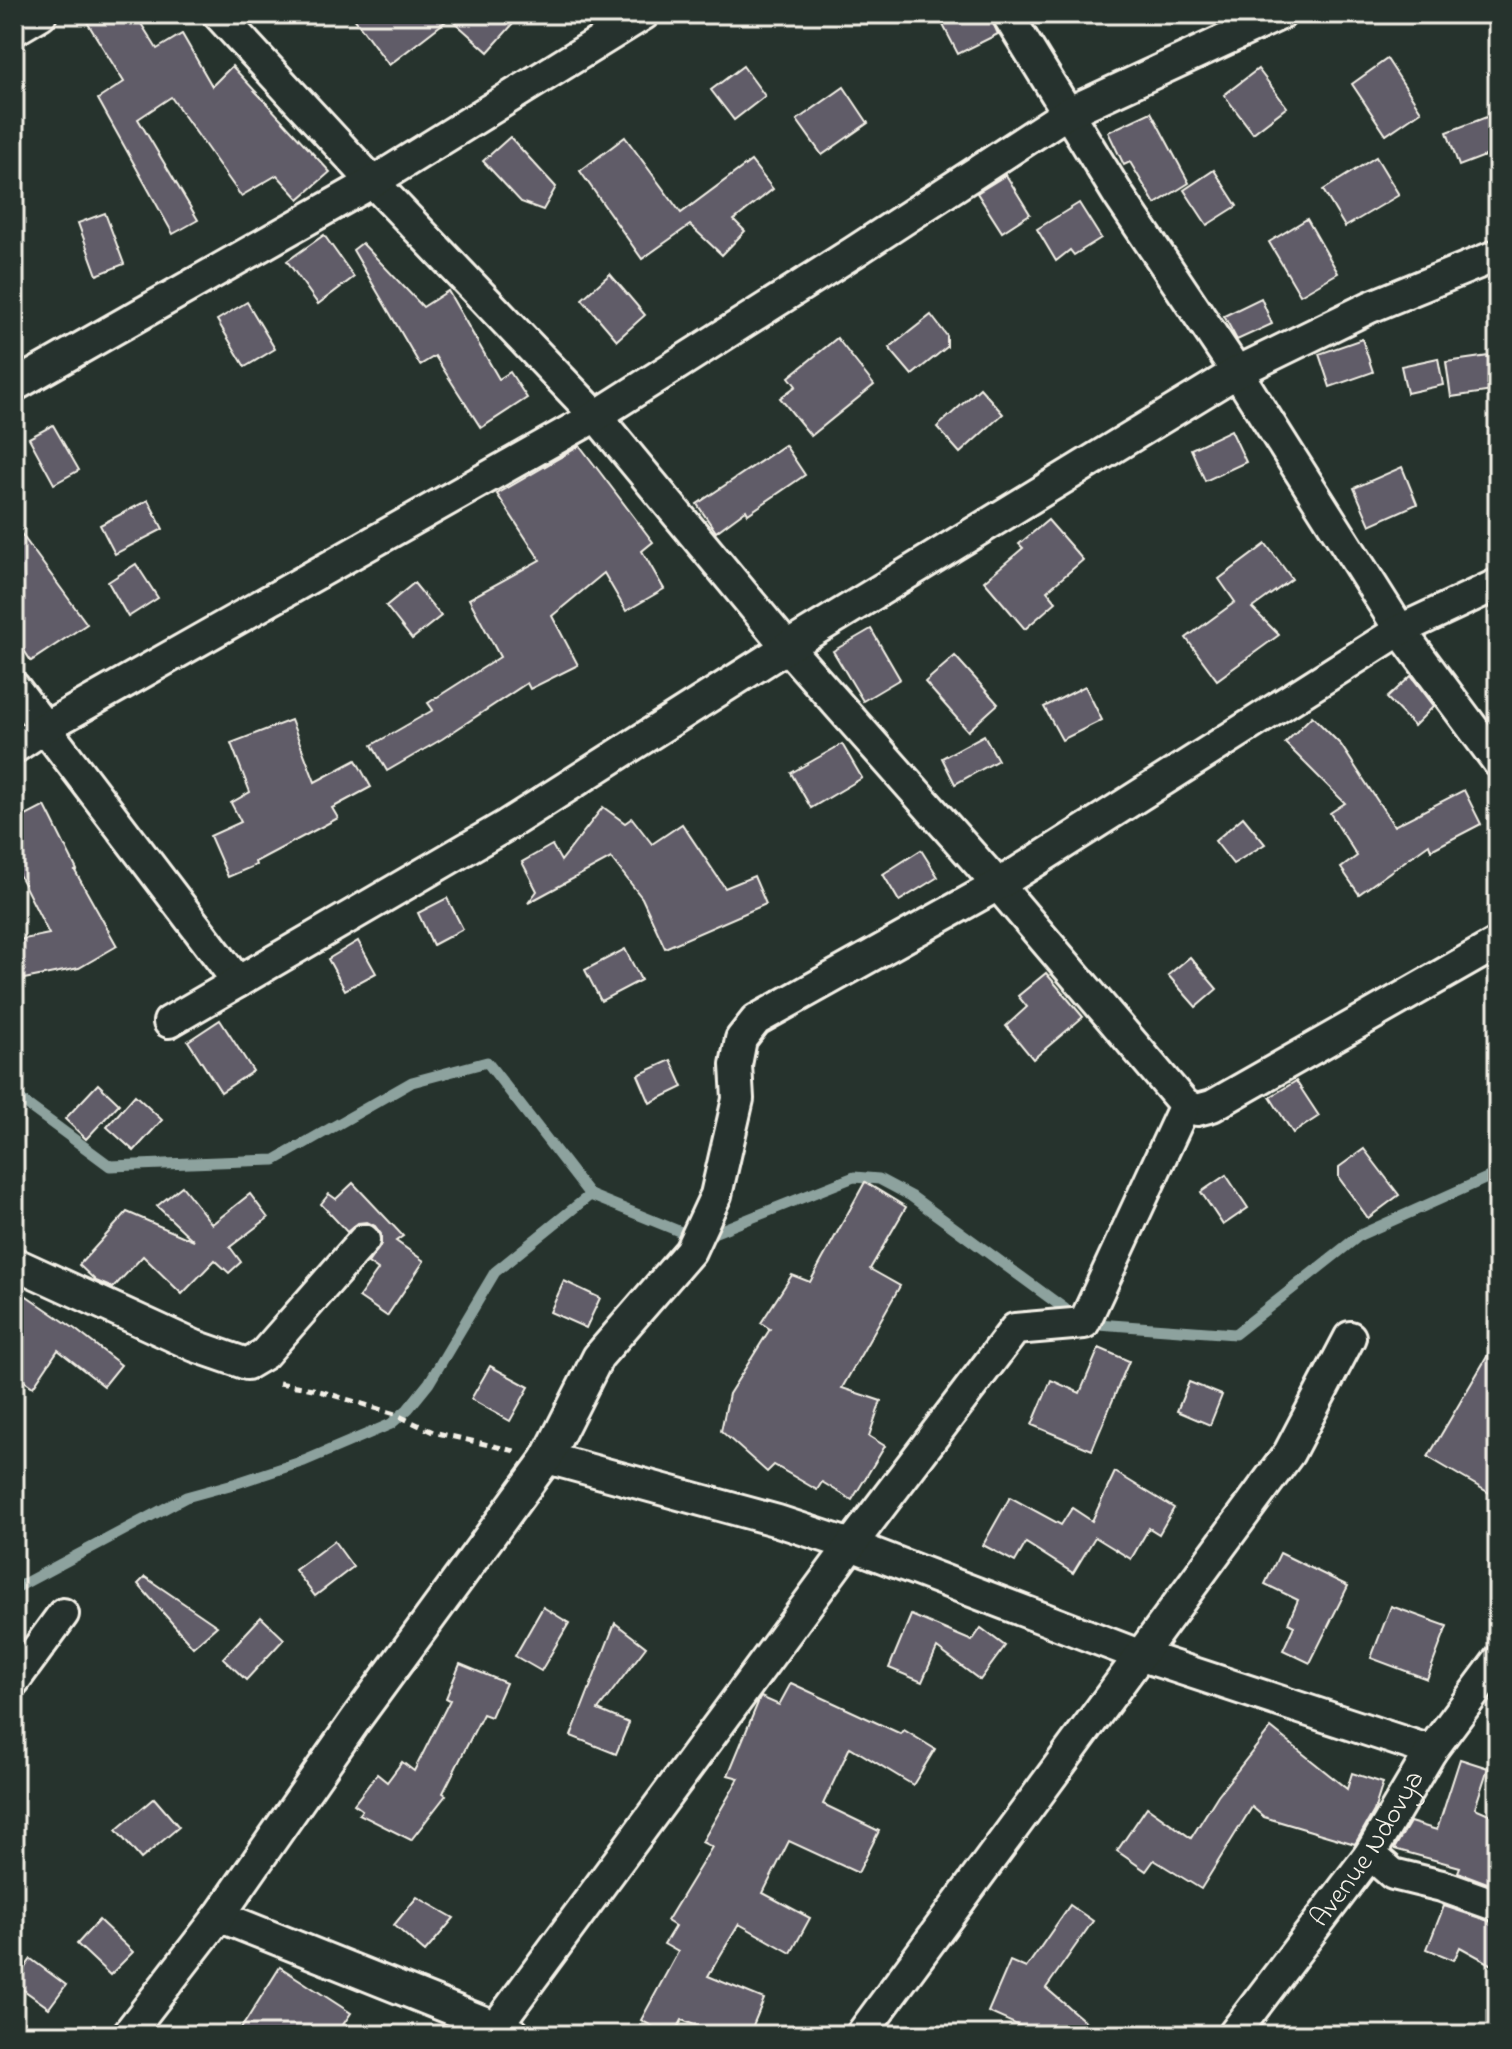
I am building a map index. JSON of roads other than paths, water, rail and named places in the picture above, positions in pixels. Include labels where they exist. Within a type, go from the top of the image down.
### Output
[{"type":"street","points":[[14,30],[41,14]]},
{"type":"street","points":[[218,14],[596,416],[787,647],[998,885],[1185,1105],[1197,1110],[1212,1106],[1498,943]]},
{"type":"street","points":[[14,386],[373,182],[644,14]]},
{"type":"street","points":[[1007,14],[1119,196],[1237,372],[1400,630],[1498,762]]},
{"type":"street","points":[[14,748],[44,728],[596,416],[1067,113],[1281,14]]},
{"type":"street","points":[[169,1022],[507,825],[787,647],[1237,372],[1370,307],[1498,255]]},
{"type":"street","points":[[127,2035],[219,1916],[356,1719],[547,1458],[598,1357],[690,1251],[716,1195],[738,1099],[736,1065],[741,1039],[756,1020],[998,885],[1400,630],[1498,584]]},
{"type":"street","points":[[14,687],[238,982]]},
{"type":"street","points":[[219,1916],[500,2033],[851,1545],[1015,1329],[1084,1323],[1185,1105]]},
{"type":"street","points":[[14,1263],[195,1346],[247,1364],[257,1360],[364,1240]]},
{"type":"street","points":[[861,2035],[1289,1453],[1350,1337]]},
{"type":"street","points":[[547,1458],[778,1521],[851,1545],[1139,1655],[1431,1751]]},
{"type":"street","points":[[14,1681],[63,1614]]},
{"type":"street","name":"Avenue Ndovya","points":[[1233,2035],[1370,1854],[1431,1751],[1498,1661]]},
{"type":"street","points":[[1370,1854],[1393,1874],[1442,1886],[1498,1906]]},
{"type":"waterway","points":[[14,1095],[110,1166],[275,1160],[412,1082],[487,1062],[590,1195],[686,1234]]},
{"type":"waterway","points":[[711,1234],[854,1177],[879,1179],[911,1196],[1084,1323],[1235,1334],[1360,1235],[1498,1173]]},
{"type":"waterway","points":[[14,1589],[186,1497],[304,1461],[391,1424],[429,1383],[495,1272],[590,1195]]}]
